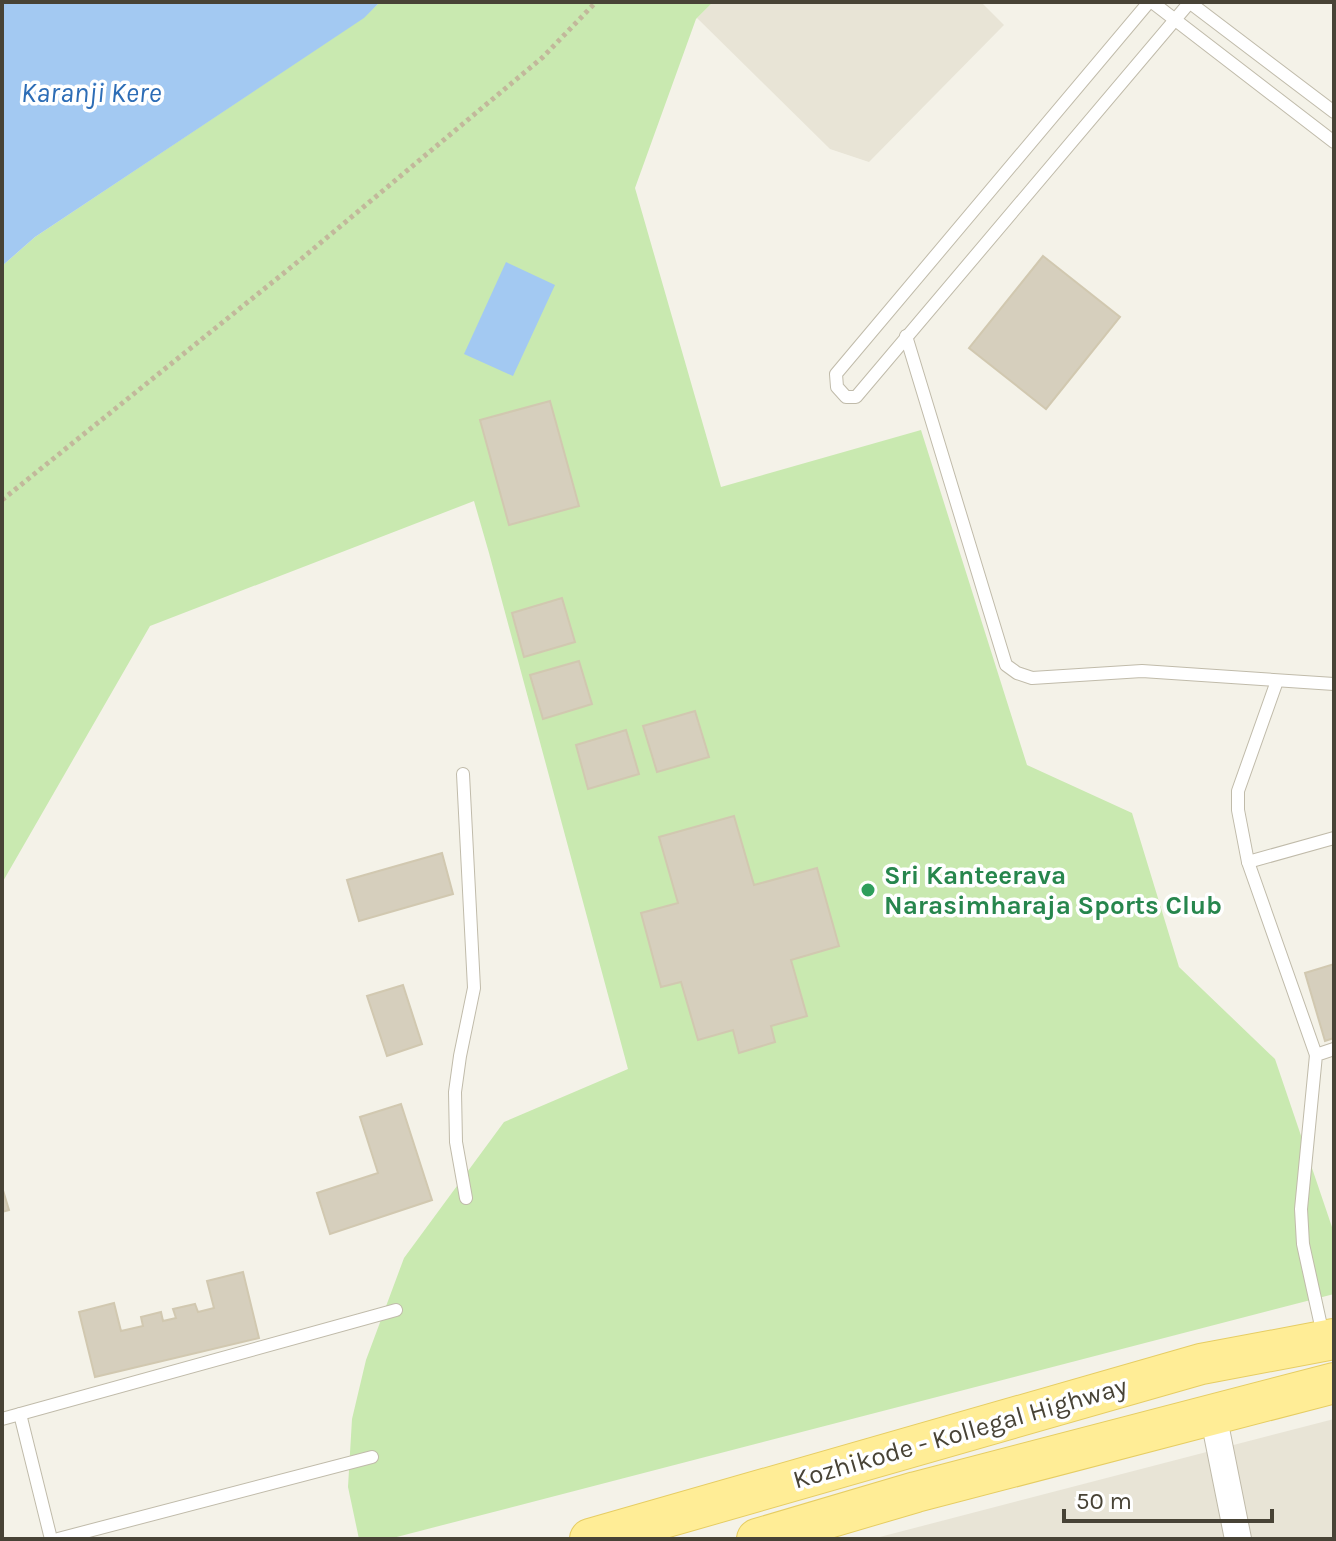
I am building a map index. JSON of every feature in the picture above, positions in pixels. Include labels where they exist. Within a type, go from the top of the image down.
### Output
[{"type":"main road","name":"Kozhikode - Kollegal Highway","points":[[590,1539],[1201,1364],[1329,1341]]},
{"type":"main road","name":"Kozhikode - Kollegal Highway","points":[[757,1539],[916,1492],[1334,1383]]},
{"type":"street","points":[[1213,1414],[1238,1539]]},
{"type":"lane","points":[[1334,112],[1190,2],[1175,20],[906,336],[856,397],[846,397],[837,387],[836,374],[1150,2],[1175,20],[1334,142]]},
{"type":"lane","points":[[906,336],[1006,665],[1032,678],[1142,671],[1334,684]]},
{"type":"lane","points":[[1277,681],[1238,791],[1238,810],[1248,862],[1316,1055],[1301,1209],[1303,1244],[1329,1341]]},
{"type":"lane","points":[[463,774],[474,988],[455,1092],[456,1142],[466,1198]]},
{"type":"lane","points":[[1248,862],[1334,838]]},
{"type":"lane","points":[[1316,1055],[1334,1049]]},
{"type":"lane","points":[[2,1419],[396,1310]]},
{"type":"lane","points":[[20,1414],[51,1539]]},
{"type":"lane","points":[[58,1539],[372,1457]]},
{"type":"path","points":[[2,500],[300,260],[543,57],[596,2]]},
{"type":"shaded area","points":[[713,2],[981,2],[1004,25],[869,162],[830,149],[697,18]]},
{"type":"shaded area","points":[[1334,1419],[1334,1539],[872,1539]]},
{"type":"green space","name":"Sri Kanteerava Narasimharaja Sports Club","points":[[380,2],[713,2],[696,19],[635,188],[721,487],[921,430],[1027,765],[1132,813],[1179,967],[1275,1059],[1334,1233],[1334,1294],[389,1539],[359,1539],[348,1487],[352,1419],[366,1360],[404,1258],[504,1122],[628,1069],[489,553],[474,501],[150,626],[2,883],[2,266],[35,237],[363,18]]},
{"type":"water","name":"Karanji Kere","points":[[2,2],[380,2],[364,18],[35,237],[2,266]]},
{"type":"water","points":[[506,262],[555,285],[513,376],[464,354]]},
{"type":"building","points":[[1043,256],[1120,317],[1046,409],[969,348]]},
{"type":"building","points":[[550,401],[579,506],[509,525],[480,420]]},
{"type":"building","points":[[562,598],[575,642],[524,657],[512,613]]},
{"type":"building","points":[[579,661],[592,704],[543,719],[530,675]]},
{"type":"building","points":[[695,711],[709,757],[657,772],[643,726]]},
{"type":"building","points":[[626,730],[639,774],[588,789],[576,745]]},
{"type":"building","points":[[734,816],[754,885],[817,868],[839,946],[791,960],[807,1016],[771,1026],[775,1042],[739,1053],[733,1030],[698,1040],[681,982],[661,987],[641,913],[678,903],[659,837]]},
{"type":"building","points":[[442,853],[453,894],[359,921],[347,880]]},
{"type":"building","points":[[1334,964],[1334,1038],[1325,1041],[1305,973]]},
{"type":"building","points":[[403,985],[422,1044],[387,1056],[367,996]]},
{"type":"building","points":[[401,1104],[432,1200],[330,1234],[317,1193],[378,1173],[360,1117]]},
{"type":"building","points":[[2,1187],[9,1210],[2,1212]]},
{"type":"building","points":[[243,1272],[259,1338],[95,1377],[79,1312],[114,1303],[121,1331],[143,1326],[141,1317],[161,1312],[163,1321],[176,1318],[173,1309],[195,1304],[198,1312],[214,1308],[207,1281]]},
{"type":"place","name":"Sri Kanteerava Narasimharaja Sports Club","points":[[868,890]]}]
